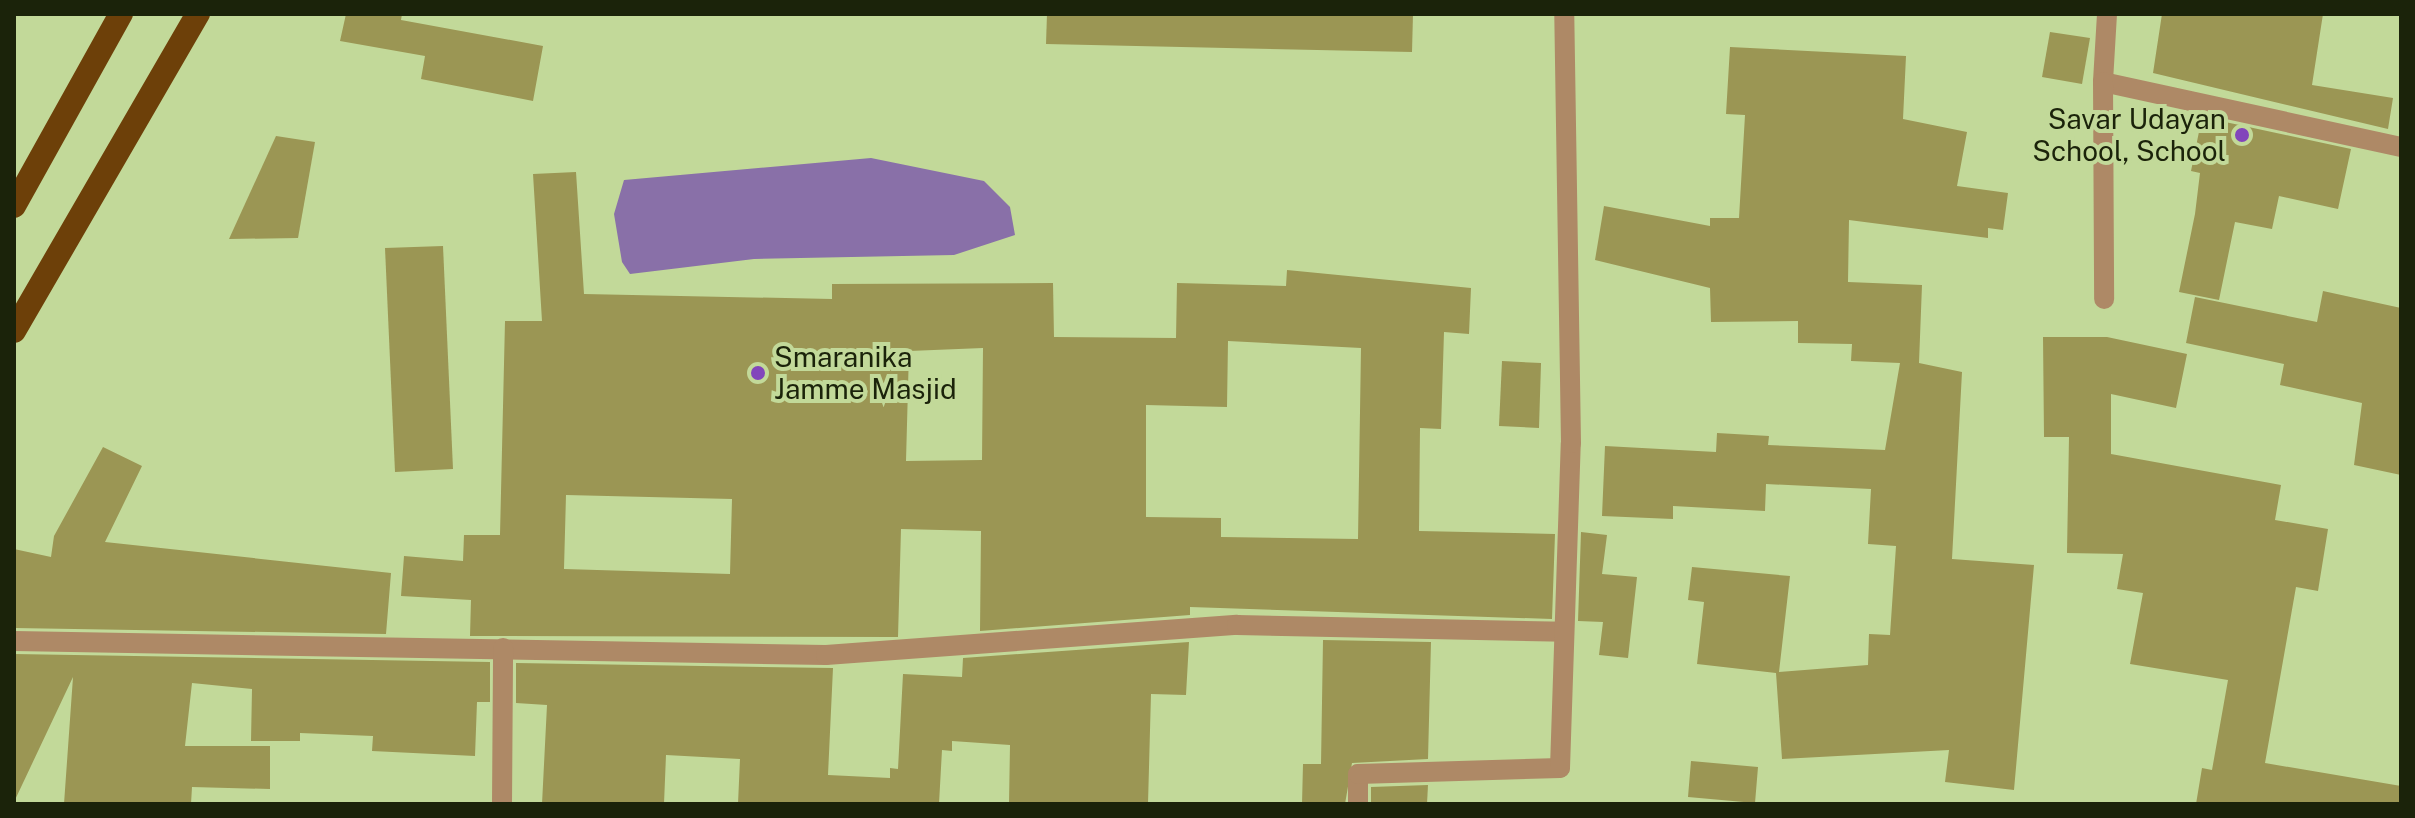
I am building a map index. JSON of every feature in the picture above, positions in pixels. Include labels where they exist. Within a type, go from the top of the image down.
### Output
[{"type":"highway","points":[[14,206],[121,14]]},
{"type":"highway","points":[[14,331],[198,14]]},
{"type":"street","points":[[1358,804],[1358,774],[1560,768],[1571,443],[1564,14]]},
{"type":"street","points":[[2104,299],[2103,82],[2107,14]]},
{"type":"street","points":[[2103,82],[2401,147]]},
{"type":"street","points":[[14,641],[826,655],[1237,625],[1564,632]]},
{"type":"street","points":[[502,804],[503,648]]},
{"type":"shaded area","points":[[871,158],[984,181],[1010,207],[1015,235],[954,255],[754,259],[630,274],[622,262],[614,214],[624,180]]},
{"type":"building","points":[[346,14],[402,14],[401,20],[543,46],[533,101],[421,79],[425,56],[340,41]]},
{"type":"building","points":[[1047,14],[1413,14],[1412,52],[1046,44]]},
{"type":"building","points":[[2162,14],[2323,14],[2312,85],[2393,98],[2388,129],[2153,73]]},
{"type":"building","points":[[2050,32],[2090,38],[2082,84],[2042,77]]},
{"type":"building","points":[[1730,47],[1906,56],[1903,119],[1967,132],[1957,186],[2008,193],[2003,230],[1988,228],[1988,238],[1849,220],[1848,282],[1922,285],[1919,363],[1962,372],[1952,559],[2034,565],[2014,790],[1945,782],[1949,750],[1782,759],[1776,673],[1697,664],[1704,602],[1688,600],[1692,567],[1790,576],[1779,672],[1868,665],[1869,634],[1890,635],[1896,546],[1868,544],[1871,489],[1766,484],[1765,511],[1673,506],[1673,519],[1602,516],[1605,446],[1716,452],[1717,433],[1769,436],[1768,445],[1885,450],[1900,363],[1851,361],[1852,344],[1798,343],[1798,321],[1711,322],[1710,288],[1595,260],[1604,206],[1710,226],[1710,218],[1739,218],[1745,115],[1726,114]]},
{"type":"building","points":[[2202,117],[2351,149],[2338,209],[2279,196],[2272,229],[2235,222],[2219,300],[2179,292],[2195,214],[2200,173],[2191,171]]},
{"type":"building","points":[[276,136],[315,142],[298,238],[229,239]]},
{"type":"building","points":[[576,172],[584,294],[832,299],[832,284],[1053,283],[1054,337],[1176,338],[1177,283],[1286,286],[1287,270],[1471,288],[1469,334],[1444,332],[1441,429],[1420,428],[1419,531],[1555,534],[1552,619],[1190,607],[1190,615],[980,631],[981,531],[901,529],[898,637],[470,636],[471,600],[401,596],[404,556],[463,561],[464,535],[500,535],[505,321],[542,321],[533,174]],"holes":[[[1228,341],[1361,348],[1358,539],[1221,537],[1221,518],[1146,517],[1146,405],[1227,407]],[[983,348],[982,460],[906,461],[909,351]],[[566,495],[732,499],[730,574],[564,569]]]},
{"type":"building","points":[[443,246],[453,469],[395,472],[385,248]]},
{"type":"building","points":[[2323,291],[2401,308],[2401,475],[2354,465],[2362,403],[2280,385],[2284,364],[2186,343],[2195,297],[2317,322]]},
{"type":"building","points":[[2043,337],[2107,337],[2187,354],[2176,408],[2111,394],[2111,454],[2281,485],[2275,520],[2328,529],[2318,591],[2296,587],[2265,763],[2401,786],[2401,804],[2196,804],[2202,768],[2212,770],[2228,680],[2130,664],[2143,593],[2117,589],[2123,554],[2067,553],[2069,437],[2044,437]]},
{"type":"building","points":[[1502,361],[1541,363],[1539,428],[1499,426]]},
{"type":"building","points":[[103,447],[142,466],[105,542],[391,573],[386,634],[14,628],[14,549],[51,557],[54,536]]},
{"type":"building","points":[[1581,532],[1607,535],[1602,574],[1637,577],[1628,658],[1599,655],[1603,622],[1578,621]]},
{"type":"building","points":[[1323,640],[1431,642],[1428,759],[1352,763],[1345,804],[1302,804],[1303,764],[1321,764]]},
{"type":"building","points":[[1189,642],[1186,695],[1151,694],[1148,804],[1009,804],[1010,745],[952,741],[952,751],[942,750],[939,804],[738,804],[740,759],[666,755],[664,804],[542,804],[547,705],[516,703],[516,663],[833,668],[828,775],[890,778],[890,768],[898,769],[903,674],[962,677],[963,658]]},
{"type":"building","points":[[14,654],[490,662],[490,702],[477,702],[475,756],[372,751],[373,736],[300,733],[300,741],[251,741],[252,689],[192,683],[185,746],[270,746],[270,789],[192,787],[191,804],[64,804],[73,677],[14,802]]},
{"type":"building","points":[[1691,761],[1758,767],[1755,803],[1688,797]]},
{"type":"building","points":[[1428,785],[1427,804],[1371,804],[1371,787]]},
{"type":"place","name":"Savar Udayan School, School","points":[[2242,135]]},
{"type":"place","name":"Smaranika Jamme Masjid","points":[[758,373]]}]
